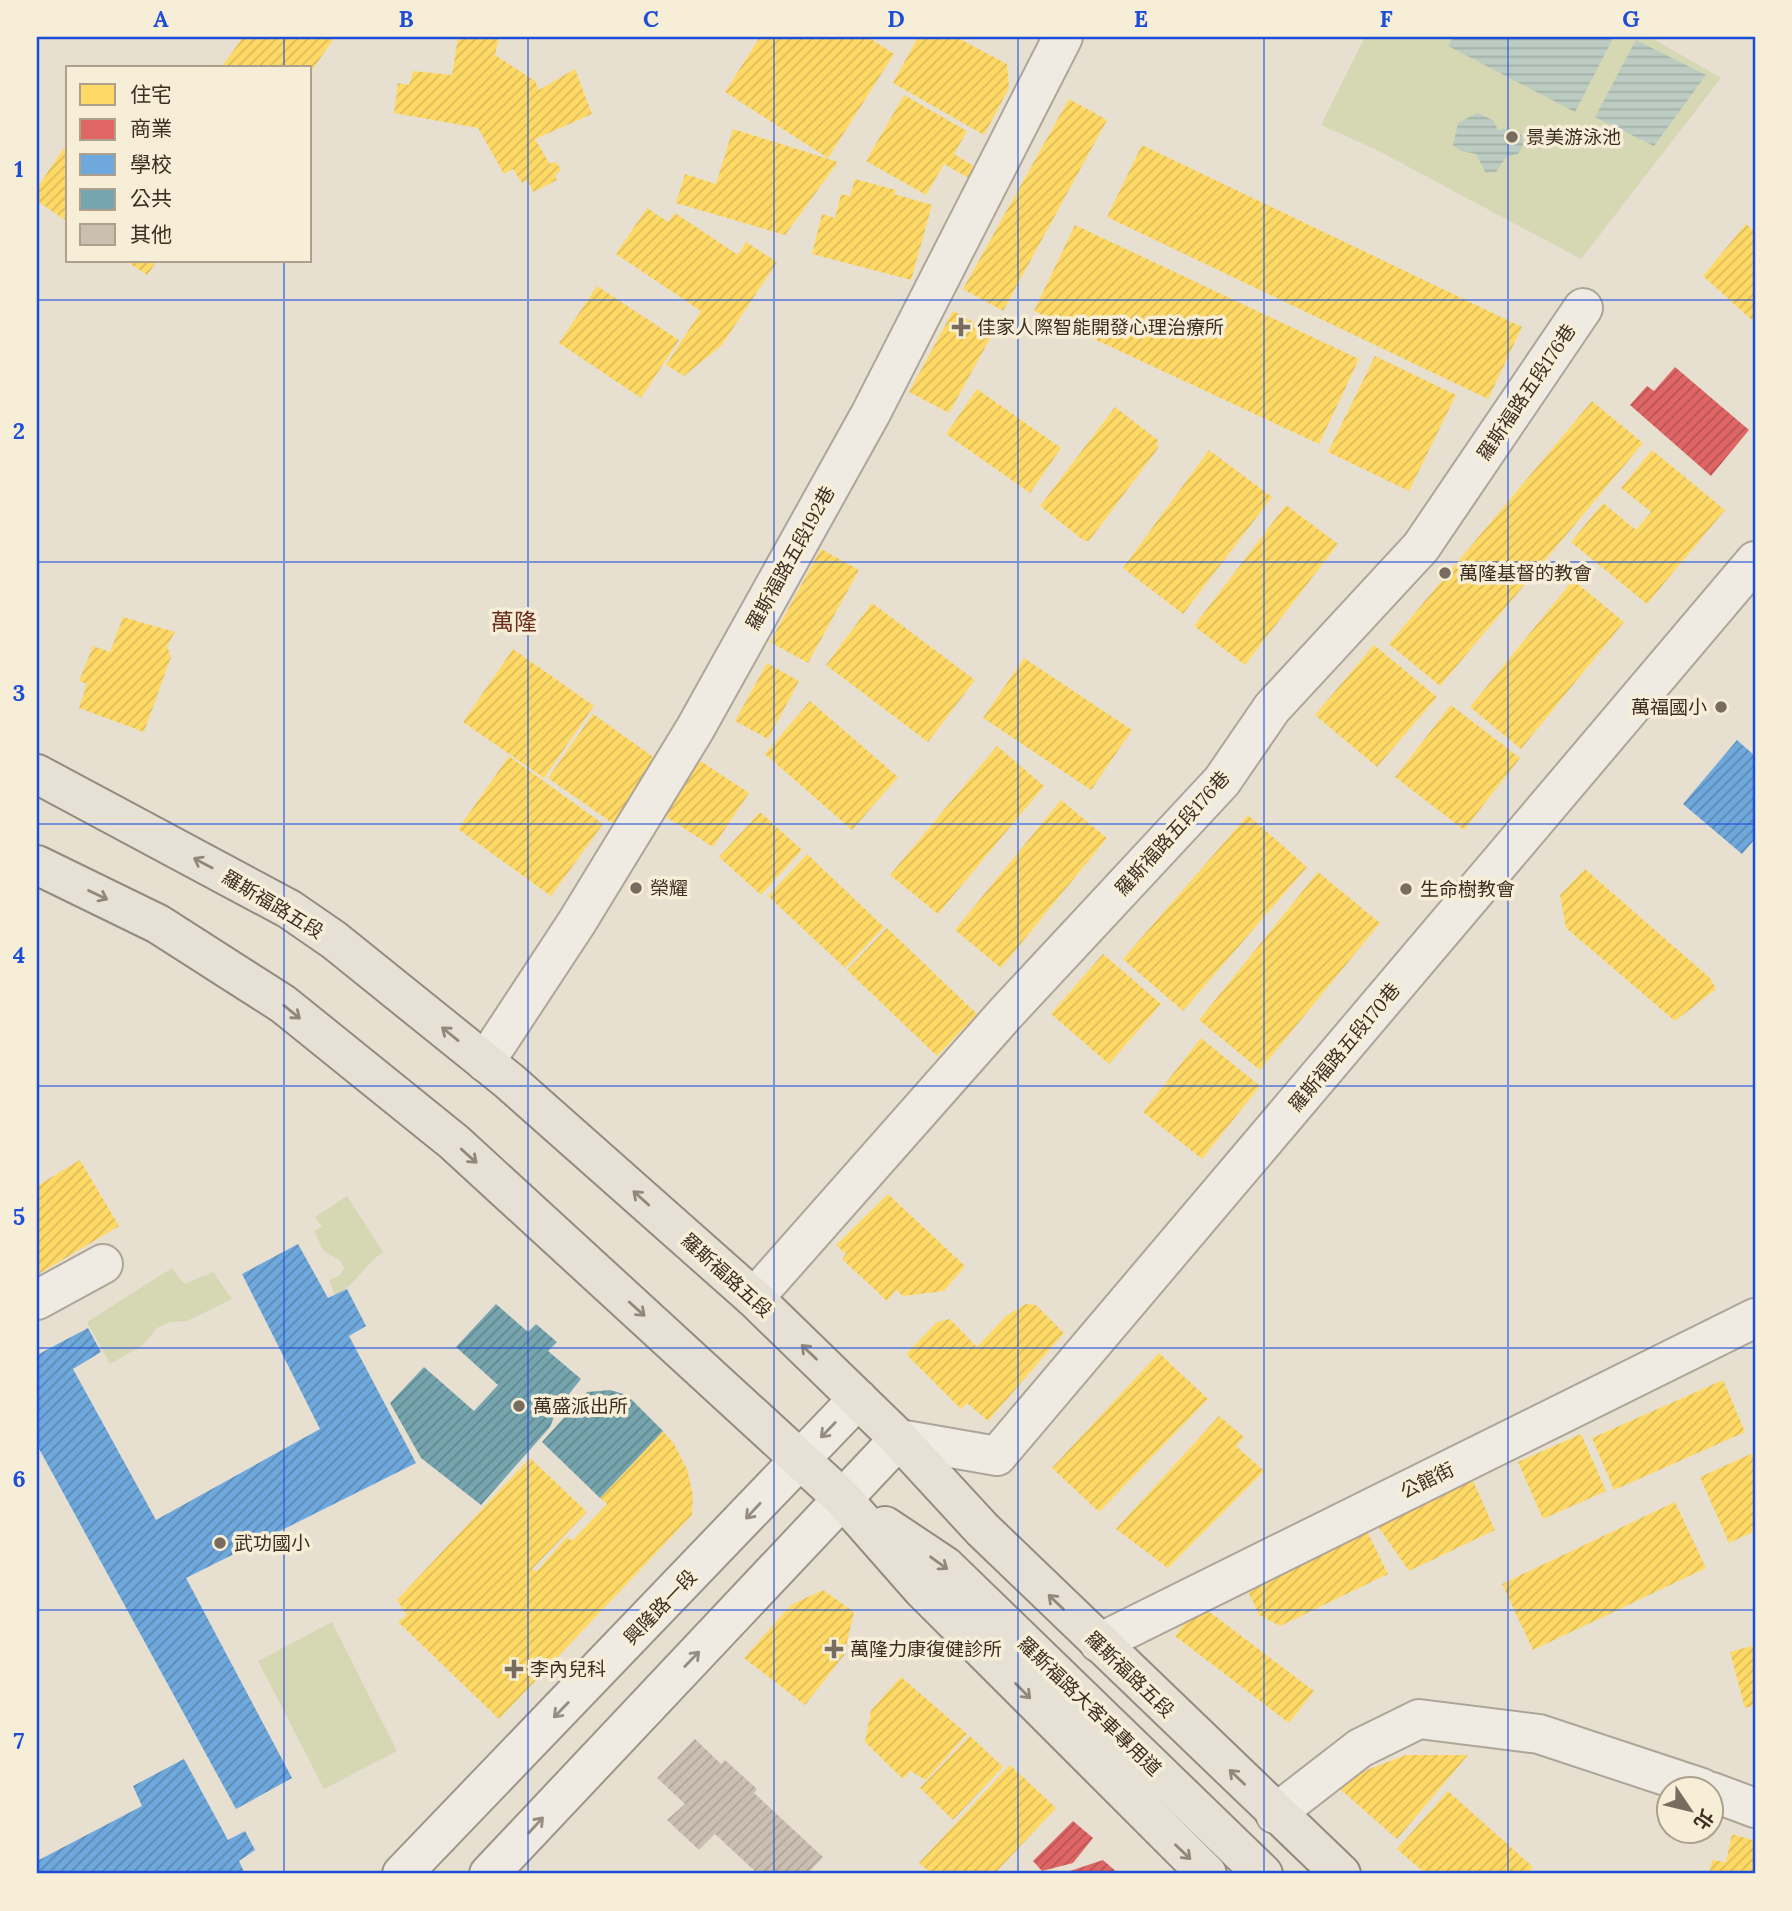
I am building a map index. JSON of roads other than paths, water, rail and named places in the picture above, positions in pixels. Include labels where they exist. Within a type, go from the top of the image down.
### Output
[{"type":"main road","name":"羅斯福路五段","points":[[37,774],[289,909],[334,940],[485,1062],[754,1298],[899,1439],[982,1529],[1340,1874]]},
{"type":"main road","points":[[37,865],[158,924],[283,1004],[454,1143],[842,1498],[923,1590],[1207,1874]]},
{"type":"main road","name":"羅斯福路大客車專用道","points":[[842,1498],[945,1566],[1263,1874]]},
{"type":"street","name":"羅斯福路五段192巷","points":[[485,1062],[578,922],[695,729],[871,413],[1063,37]]},
{"type":"street","name":"羅斯福路五段176巷","points":[[754,1298],[1006,1013],[1222,781],[1272,708],[1421,547],[1583,308]]},
{"type":"street","name":"羅斯福路五段170巷","points":[[899,1439],[997,1456],[1755,561]]},
{"type":"street","points":[[37,1300],[103,1264]]},
{"type":"street","name":"公館街","points":[[1099,1643],[1755,1318]]},
{"type":"street","name":"興隆路一段","points":[[402,1874],[858,1399]]},
{"type":"street","points":[[489,1874],[899,1439]]},
{"type":"street","points":[[1275,1814],[1360,1748],[1419,1719],[1539,1734],[1660,1774]]},
{"type":"street","points":[[1726,1797],[1755,1808]]},
{"type":"place","name":"景美游泳池","points":[[1512,137]]},
{"type":"place","name":"佳家人際智能開發心理治療所","points":[[961,327]]},
{"type":"place","name":"萬隆基督的教會","points":[[1445,573]]},
{"type":"place","name":"萬福國小","points":[[1721,707]]},
{"type":"place","name":"榮耀","points":[[636,888]]},
{"type":"place","name":"生命樹教會","points":[[1406,889]]},
{"type":"place","name":"萬盛派出所","points":[[519,1406]]},
{"type":"place","name":"武功國小","points":[[220,1543]]},
{"type":"place","name":"萬隆力康復健診所","points":[[834,1649]]},
{"type":"place","name":"李內兒科","points":[[514,1669]]},
{"type":"district","name":"萬隆","points":[[514,622]]}]
